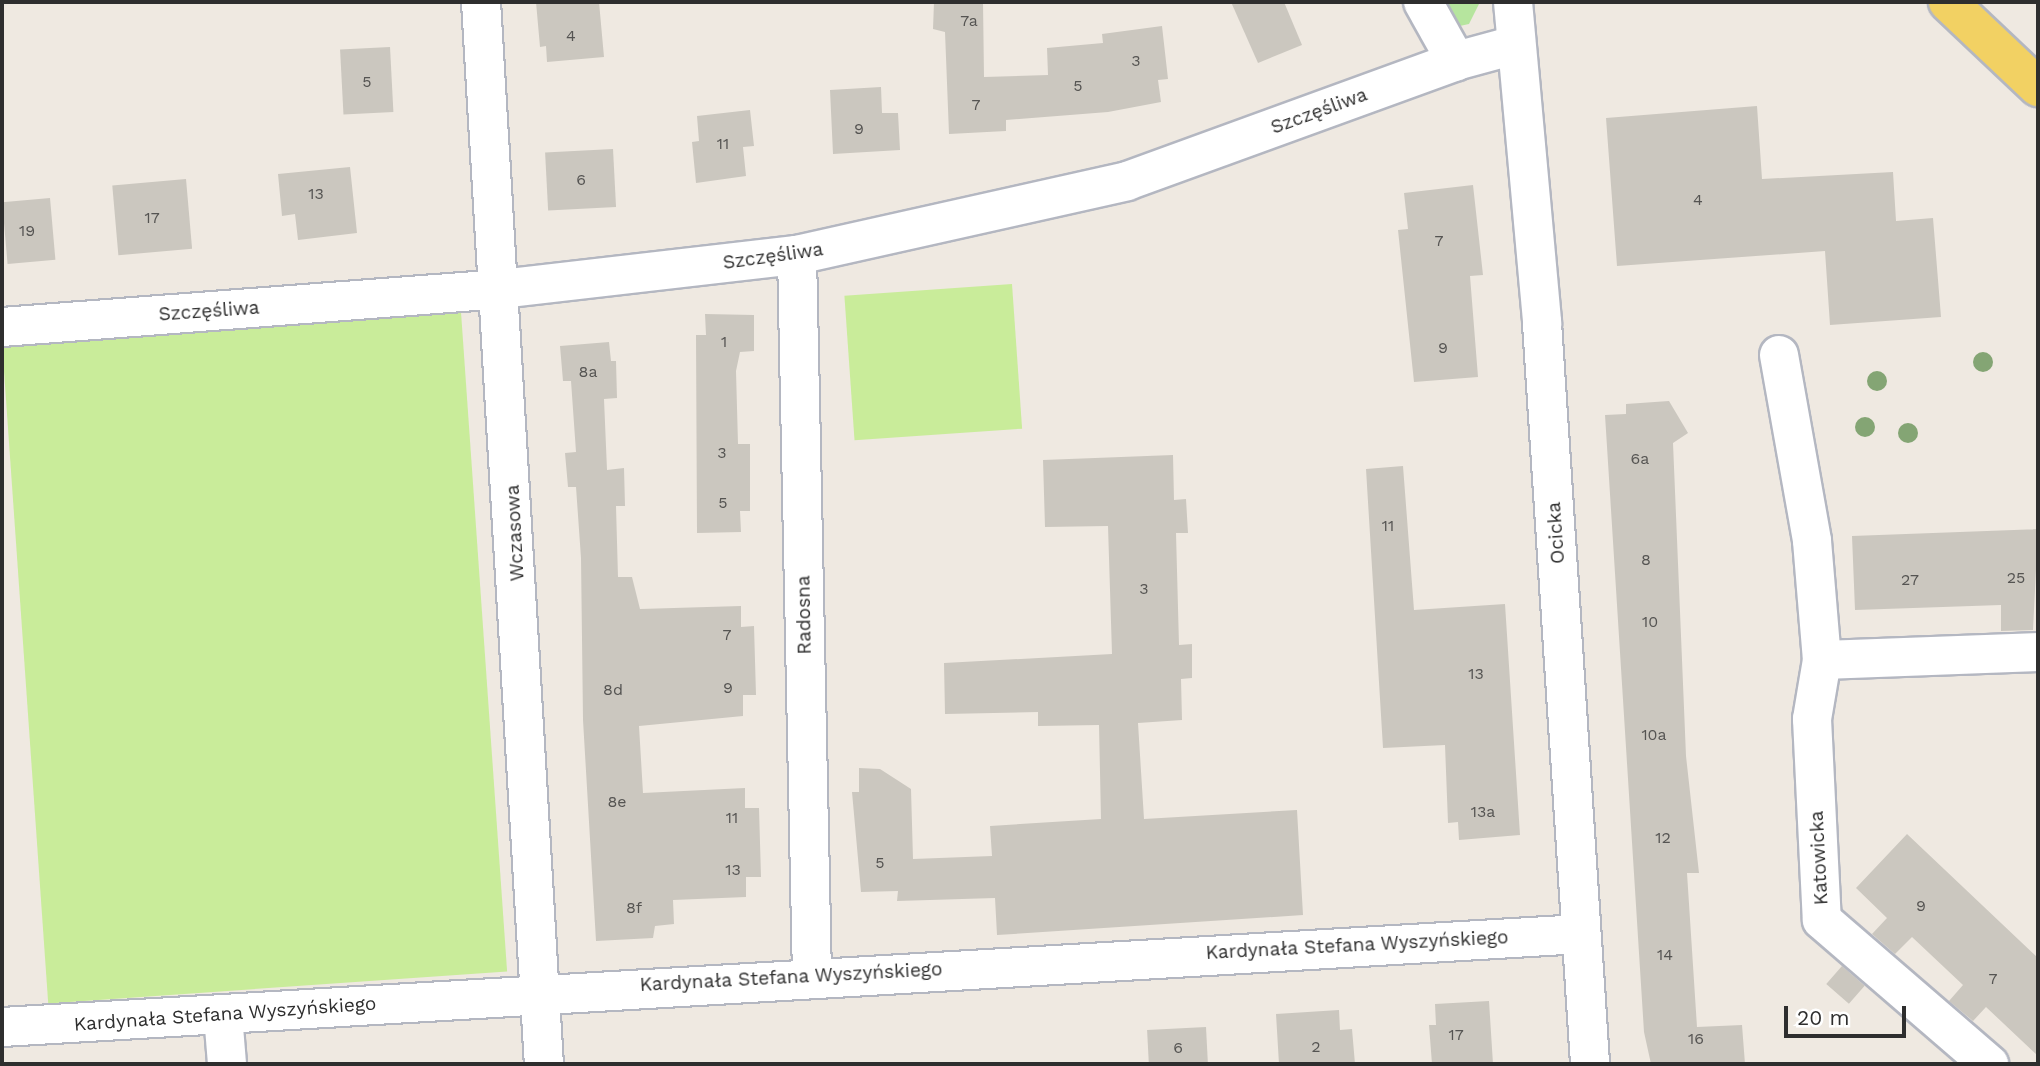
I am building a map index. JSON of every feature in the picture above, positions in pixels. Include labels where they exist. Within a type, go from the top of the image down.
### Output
[{"type":"main road","points":[[1948,2],[2038,87]]},
{"type":"street","name":"Wczasowa","points":[[481,2],[501,289],[544,1064]]},
{"type":"street","points":[[1423,2],[1456,61]]},
{"type":"street","name":"Ocicka","points":[[1513,2],[1543,335],[1590,1064]]},
{"type":"street","name":"Szczęśliwa","points":[[2,327],[501,289],[797,255],[1127,181],[1456,61],[1516,45]]},
{"type":"street","name":"Radosna","points":[[797,255],[812,975]]},
{"type":"street","name":"Katowicka","points":[[1780,355],[1812,541],[1822,660],[1812,719],[1822,920],[1989,1064]]},
{"type":"street","points":[[1822,660],[2038,652]]},
{"type":"street","name":"Kardynała Stefana Wyszyńskiego","points":[[2,1027],[223,1015],[812,975],[1581,934]]},
{"type":"street","points":[[223,1015],[227,1064]]},
{"type":"green space","points":[[1440,2],[1480,2],[1469,24],[1455,27]]},
{"type":"green space","points":[[1012,284],[1022,429],[855,440],[844,296]]},
{"type":"green space","points":[[461,312],[507,971],[48,1003],[2,344]]},
{"type":"building","points":[[536,2],[599,2],[604,57],[547,62],[546,46],[540,47]]},
{"type":"building","points":[[934,2],[983,2],[984,77],[1048,75],[1047,48],[1103,43],[1102,34],[1162,26],[1168,79],[1158,80],[1161,102],[1108,112],[1006,120],[1006,131],[949,134],[945,32],[933,29]]},
{"type":"building","points":[[1231,2],[1284,2],[1302,45],[1258,63]]},
{"type":"building","points":[[390,47],[393,112],[343,115],[340,50]]},
{"type":"building","points":[[881,87],[882,113],[898,113],[900,150],[833,154],[830,90]]},
{"type":"building","points":[[1757,106],[1762,179],[1893,172],[1896,221],[1933,218],[1941,317],[1830,325],[1825,251],[1617,266],[1606,118]]},
{"type":"building","points":[[750,110],[754,146],[743,147],[746,176],[696,183],[692,142],[699,141],[697,116]]},
{"type":"building","points":[[613,149],[616,207],[548,210],[545,153]]},
{"type":"building","points":[[350,167],[357,233],[298,240],[295,214],[282,216],[278,174]]},
{"type":"building","points":[[186,179],[192,249],[118,255],[112,185]]},
{"type":"building","points":[[1473,185],[1483,275],[1470,276],[1478,377],[1414,382],[1398,230],[1408,229],[1404,193]]},
{"type":"building","points":[[50,198],[55,260],[8,264],[2,202]]},
{"type":"building","points":[[705,314],[754,315],[754,351],[740,352],[736,371],[738,444],[750,444],[750,511],[740,511],[741,532],[697,533],[696,335],[706,335]]},
{"type":"building","points":[[609,342],[611,361],[616,361],[617,398],[604,399],[607,470],[624,468],[625,506],[616,506],[618,577],[632,577],[640,609],[741,606],[741,627],[754,626],[756,695],[743,695],[743,716],[639,726],[643,793],[745,788],[745,808],[759,808],[761,877],[746,877],[746,897],[673,900],[674,924],[655,926],[653,938],[596,941],[583,720],[581,558],[576,487],[568,487],[565,453],[576,452],[571,381],[563,381],[560,346]]},
{"type":"building","points":[[1669,401],[1688,433],[1673,443],[1686,756],[1699,873],[1687,873],[1697,1027],[1742,1025],[1745,1064],[1651,1064],[1644,1032],[1605,415],[1626,414],[1626,404]]},
{"type":"building","points":[[1173,455],[1174,500],[1186,499],[1188,533],[1176,533],[1179,645],[1192,644],[1192,678],[1181,679],[1182,720],[1138,723],[1144,819],[1297,810],[1303,915],[997,935],[995,898],[897,901],[898,891],[861,892],[852,792],[859,792],[859,768],[880,769],[911,789],[913,859],[992,856],[990,826],[1101,819],[1099,725],[1038,726],[1038,712],[945,714],[944,663],[1112,654],[1108,526],[1045,527],[1043,460]]},
{"type":"building","points":[[1403,466],[1414,610],[1505,604],[1520,835],[1459,840],[1458,822],[1448,823],[1445,745],[1383,748],[1366,469]]},
{"type":"building","points":[[2038,529],[2033,630],[2001,631],[2001,605],[1855,610],[1852,536]]},
{"type":"building","points":[[1907,834],[2038,958],[2038,1056],[1986,1007],[1973,1021],[1949,1001],[1963,985],[1912,937],[1895,954],[1872,934],[1887,918],[1856,888]]},
{"type":"building","points":[[1842,966],[1865,986],[1849,1004],[1826,984]]},
{"type":"building","points":[[1489,1001],[1493,1064],[1432,1064],[1429,1025],[1436,1025],[1435,1004]]},
{"type":"building","points":[[1339,1010],[1340,1030],[1352,1029],[1355,1064],[1279,1064],[1276,1014]]},
{"type":"building","points":[[1206,1027],[1208,1064],[1149,1064],[1147,1030]]}]
